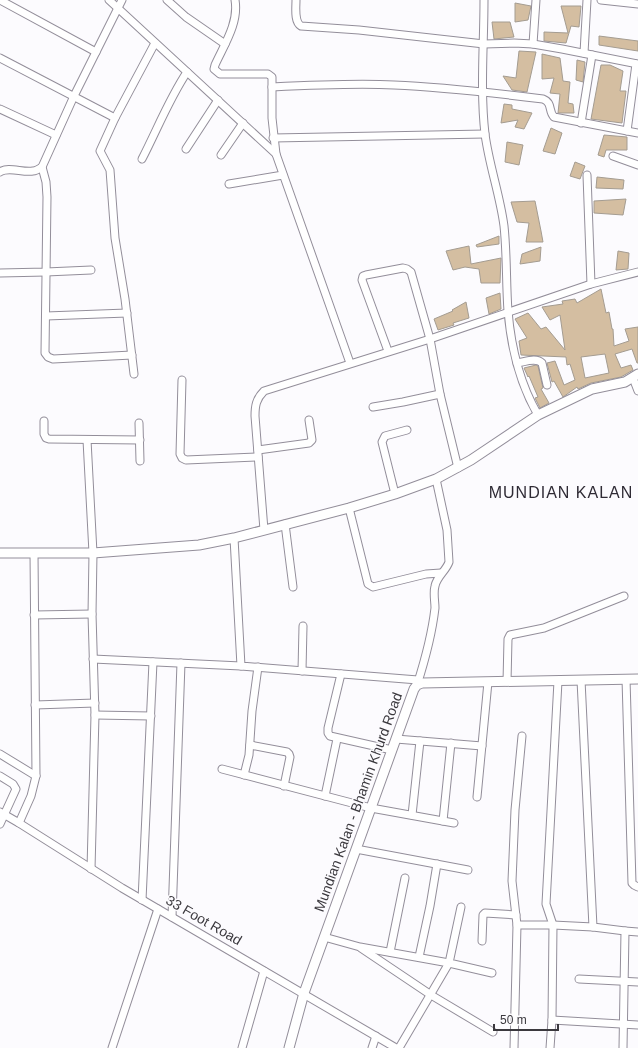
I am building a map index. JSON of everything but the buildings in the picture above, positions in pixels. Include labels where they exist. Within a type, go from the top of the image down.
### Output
[{"type":"street","points":[[0,0],[96,52]]},
{"type":"street","points":[[109,0],[276,154]]},
{"type":"street","points":[[122,0],[74,96],[42,167],[46,182],[47,197],[45,353],[48,357],[53,359],[132,355]]},
{"type":"street","points":[[167,0],[186,17],[225,44]]},
{"type":"street","points":[[235,0],[237,9],[235,19],[214,69],[220,74],[268,74],[272,77],[273,138],[276,154],[350,363]]},
{"type":"street","points":[[296,0],[297,21],[298,25],[301,26],[366,31],[484,44],[533,44],[637,64],[626,131]]},
{"type":"street","points":[[484,0],[483,92],[485,134],[504,225],[508,312],[517,363],[528,398],[538,415]]},
{"type":"street","points":[[533,44],[536,0]]},
{"type":"street","points":[[584,53],[587,0]]},
{"type":"street","points":[[601,0],[638,4]]},
{"type":"street","points":[[134,374],[127,313],[115,238],[110,170],[100,151],[115,118],[155,43]]},
{"type":"street","points":[[581,123],[592,55]]},
{"type":"street","points":[[0,58],[115,118]]},
{"type":"street","points":[[142,159],[171,97],[187,72]]},
{"type":"street","points":[[272,87],[393,85],[483,92],[544,99],[550,104],[551,114],[554,117],[638,133]]},
{"type":"street","points":[[186,149],[218,100]]},
{"type":"street","points":[[0,109],[56,135]]},
{"type":"street","points":[[221,155],[243,123]]},
{"type":"street","points":[[273,138],[485,134]]},
{"type":"street","points":[[613,156],[638,165]]},
{"type":"street","points":[[0,165],[8,170]]},
{"type":"street","points":[[0,172],[3,170],[34,171],[42,167]]},
{"type":"street","points":[[229,184],[283,175]]},
{"type":"street","points":[[587,175],[591,284]]},
{"type":"street","points":[[388,351],[362,280],[366,275],[404,268],[411,272],[430,339],[440,394],[458,468]]},
{"type":"street","points":[[0,273],[91,270]]},
{"type":"street","points":[[264,530],[255,406],[258,397],[264,391],[430,339],[591,284],[638,272]]},
{"type":"street","points":[[46,316],[127,313]]},
{"type":"street","points":[[517,363],[535,360],[540,361],[542,363],[547,385]]},
{"type":"street","points":[[0,553],[93,554],[199,545],[234,538],[349,508],[395,494],[436,479],[458,468],[538,415],[592,389],[625,382],[636,376],[638,391]]},
{"type":"street","points":[[182,380],[180,454],[182,458],[186,460],[258,454],[309,443],[312,440],[308,420]]},
{"type":"street","points":[[373,406],[403,402],[440,394]]},
{"type":"street","points":[[44,421],[44,434],[48,439],[140,440]]},
{"type":"street","points":[[139,423],[140,461]]},
{"type":"street","points":[[395,494],[382,442],[385,436],[407,430]]},
{"type":"street","points":[[87,440],[93,554],[92,614],[95,703],[91,869]]},
{"type":"street","points":[[93,659],[258,667],[418,682],[432,629],[435,607],[435,587],[448,562],[447,530],[436,479]]},
{"type":"street","points":[[349,508],[368,584],[370,586],[373,587],[426,574],[442,572]]},
{"type":"street","points":[[284,524],[293,587]]},
{"type":"street","points":[[234,538],[241,666]]},
{"type":"street","points":[[19,823],[31,796],[36,776],[34,553]]},
{"type":"street","points":[[506,682],[509,636],[544,628],[624,596]]},
{"type":"street","points":[[34,615],[92,614]]},
{"type":"street","points":[[302,672],[303,626]]},
{"type":"street","points":[[142,900],[153,662]]},
{"type":"street","points":[[172,917],[181,663]]},
{"type":"street","points":[[244,775],[250,745],[252,711],[258,667]]},
{"type":"street","points":[[341,674],[328,728],[328,733],[330,736],[337,739],[392,750]]},
{"type":"street","points":[[626,679],[632,883],[638,887]]},
{"type":"street","name":"Mundian Kalan - Bhamin Khurd Road","points":[[288,1048],[304,993],[396,738],[418,682],[638,679]]},
{"type":"street","points":[[581,680],[593,927]]},
{"type":"street","points":[[550,1048],[552,1020],[553,925],[546,904],[558,681]]},
{"type":"street","points":[[477,797],[488,682]]},
{"type":"street","points":[[35,705],[95,703]]},
{"type":"street","points":[[95,716],[150,716]]},
{"type":"street","points":[[514,1048],[516,915],[512,881],[515,810],[522,736]]},
{"type":"street","points":[[396,738],[482,746]]},
{"type":"street","points":[[325,796],[337,739]]},
{"type":"street","points":[[412,815],[420,741]]},
{"type":"street","points":[[443,821],[451,744]]},
{"type":"street","points":[[250,745],[287,752],[290,754],[284,786]]},
{"type":"street","points":[[0,754],[36,776]]},
{"type":"street","points":[[222,769],[371,808],[454,823]]},
{"type":"street","points":[[0,776],[13,784],[16,789],[2,813],[0,824]]},
{"type":"street","name":"33 Foot Road","points":[[2,813],[142,900],[304,993],[396,1048]]},
{"type":"street","points":[[356,849],[468,870]]},
{"type":"street","points":[[419,957],[428,915],[436,864]]},
{"type":"street","points":[[390,952],[405,878]]},
{"type":"street","points":[[399,1048],[431,996],[449,963],[461,907]]},
{"type":"street","points":[[112,1048],[158,909]]},
{"type":"street","points":[[482,941],[483,916],[485,913],[516,915]]},
{"type":"street","points":[[516,925],[593,927],[638,932]]},
{"type":"street","points":[[623,1048],[625,931]]},
{"type":"street","points":[[324,937],[360,947],[419,957],[492,973]]},
{"type":"street","points":[[360,947],[431,996],[493,1032]]},
{"type":"street","points":[[242,1048],[264,971]]},
{"type":"street","points":[[579,979],[638,982]]},
{"type":"street","points":[[552,1020],[638,1025]]},
{"type":"street","points":[[372,1048],[376,1036]]},
{"type":"district","name":"MUNDIAN KALAN","points":[[561,492]]}]
